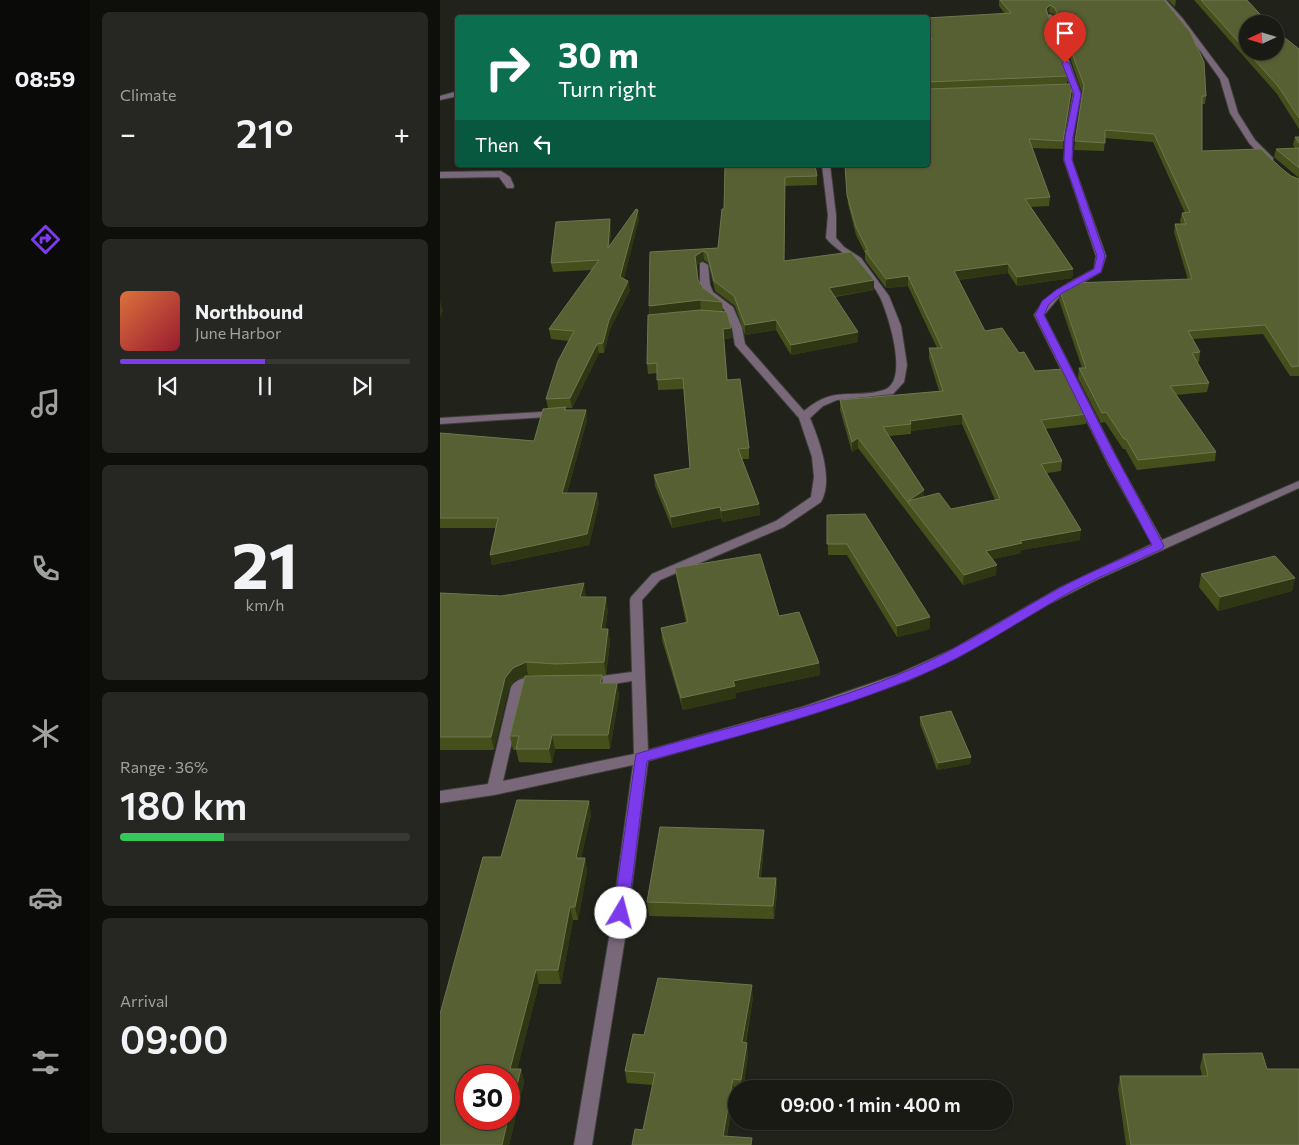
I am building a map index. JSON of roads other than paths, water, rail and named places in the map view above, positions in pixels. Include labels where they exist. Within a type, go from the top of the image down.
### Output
[{"type":"street","points":[[1162,0],[1181,20],[1224,79],[1234,113],[1246,133],[1260,151],[1276,165]]},
{"type":"street","points":[[1050,16],[1070,88],[1077,94],[1069,137],[1068,160],[1101,256],[1098,270],[1059,291],[1045,303],[1039,315],[1106,449],[1158,546]]},
{"type":"street","points":[[440,98],[455,94]]},
{"type":"street","points":[[804,417],[819,404],[835,397],[889,392],[899,382],[902,365],[896,326],[884,296],[858,260],[841,250],[831,238],[832,215],[826,167]]},
{"type":"street","points":[[440,175],[501,174],[507,179],[510,186]]},
{"type":"street","points":[[583,1145],[618,932],[641,758],[636,600],[648,584],[668,572],[705,558],[780,524],[817,499],[821,484],[818,455],[804,417],[740,346],[737,328],[727,317],[728,307],[709,294],[705,285],[703,265]]},
{"type":"street","points":[[440,421],[572,413]]},
{"type":"street","points":[[440,797],[494,789],[641,758],[752,728],[869,690],[918,671],[973,645],[1061,592],[1158,546],[1299,484]]},
{"type":"street","points":[[572,683],[603,682],[639,675]]},
{"type":"street","points":[[494,789],[518,688],[528,682],[550,683]]}]
